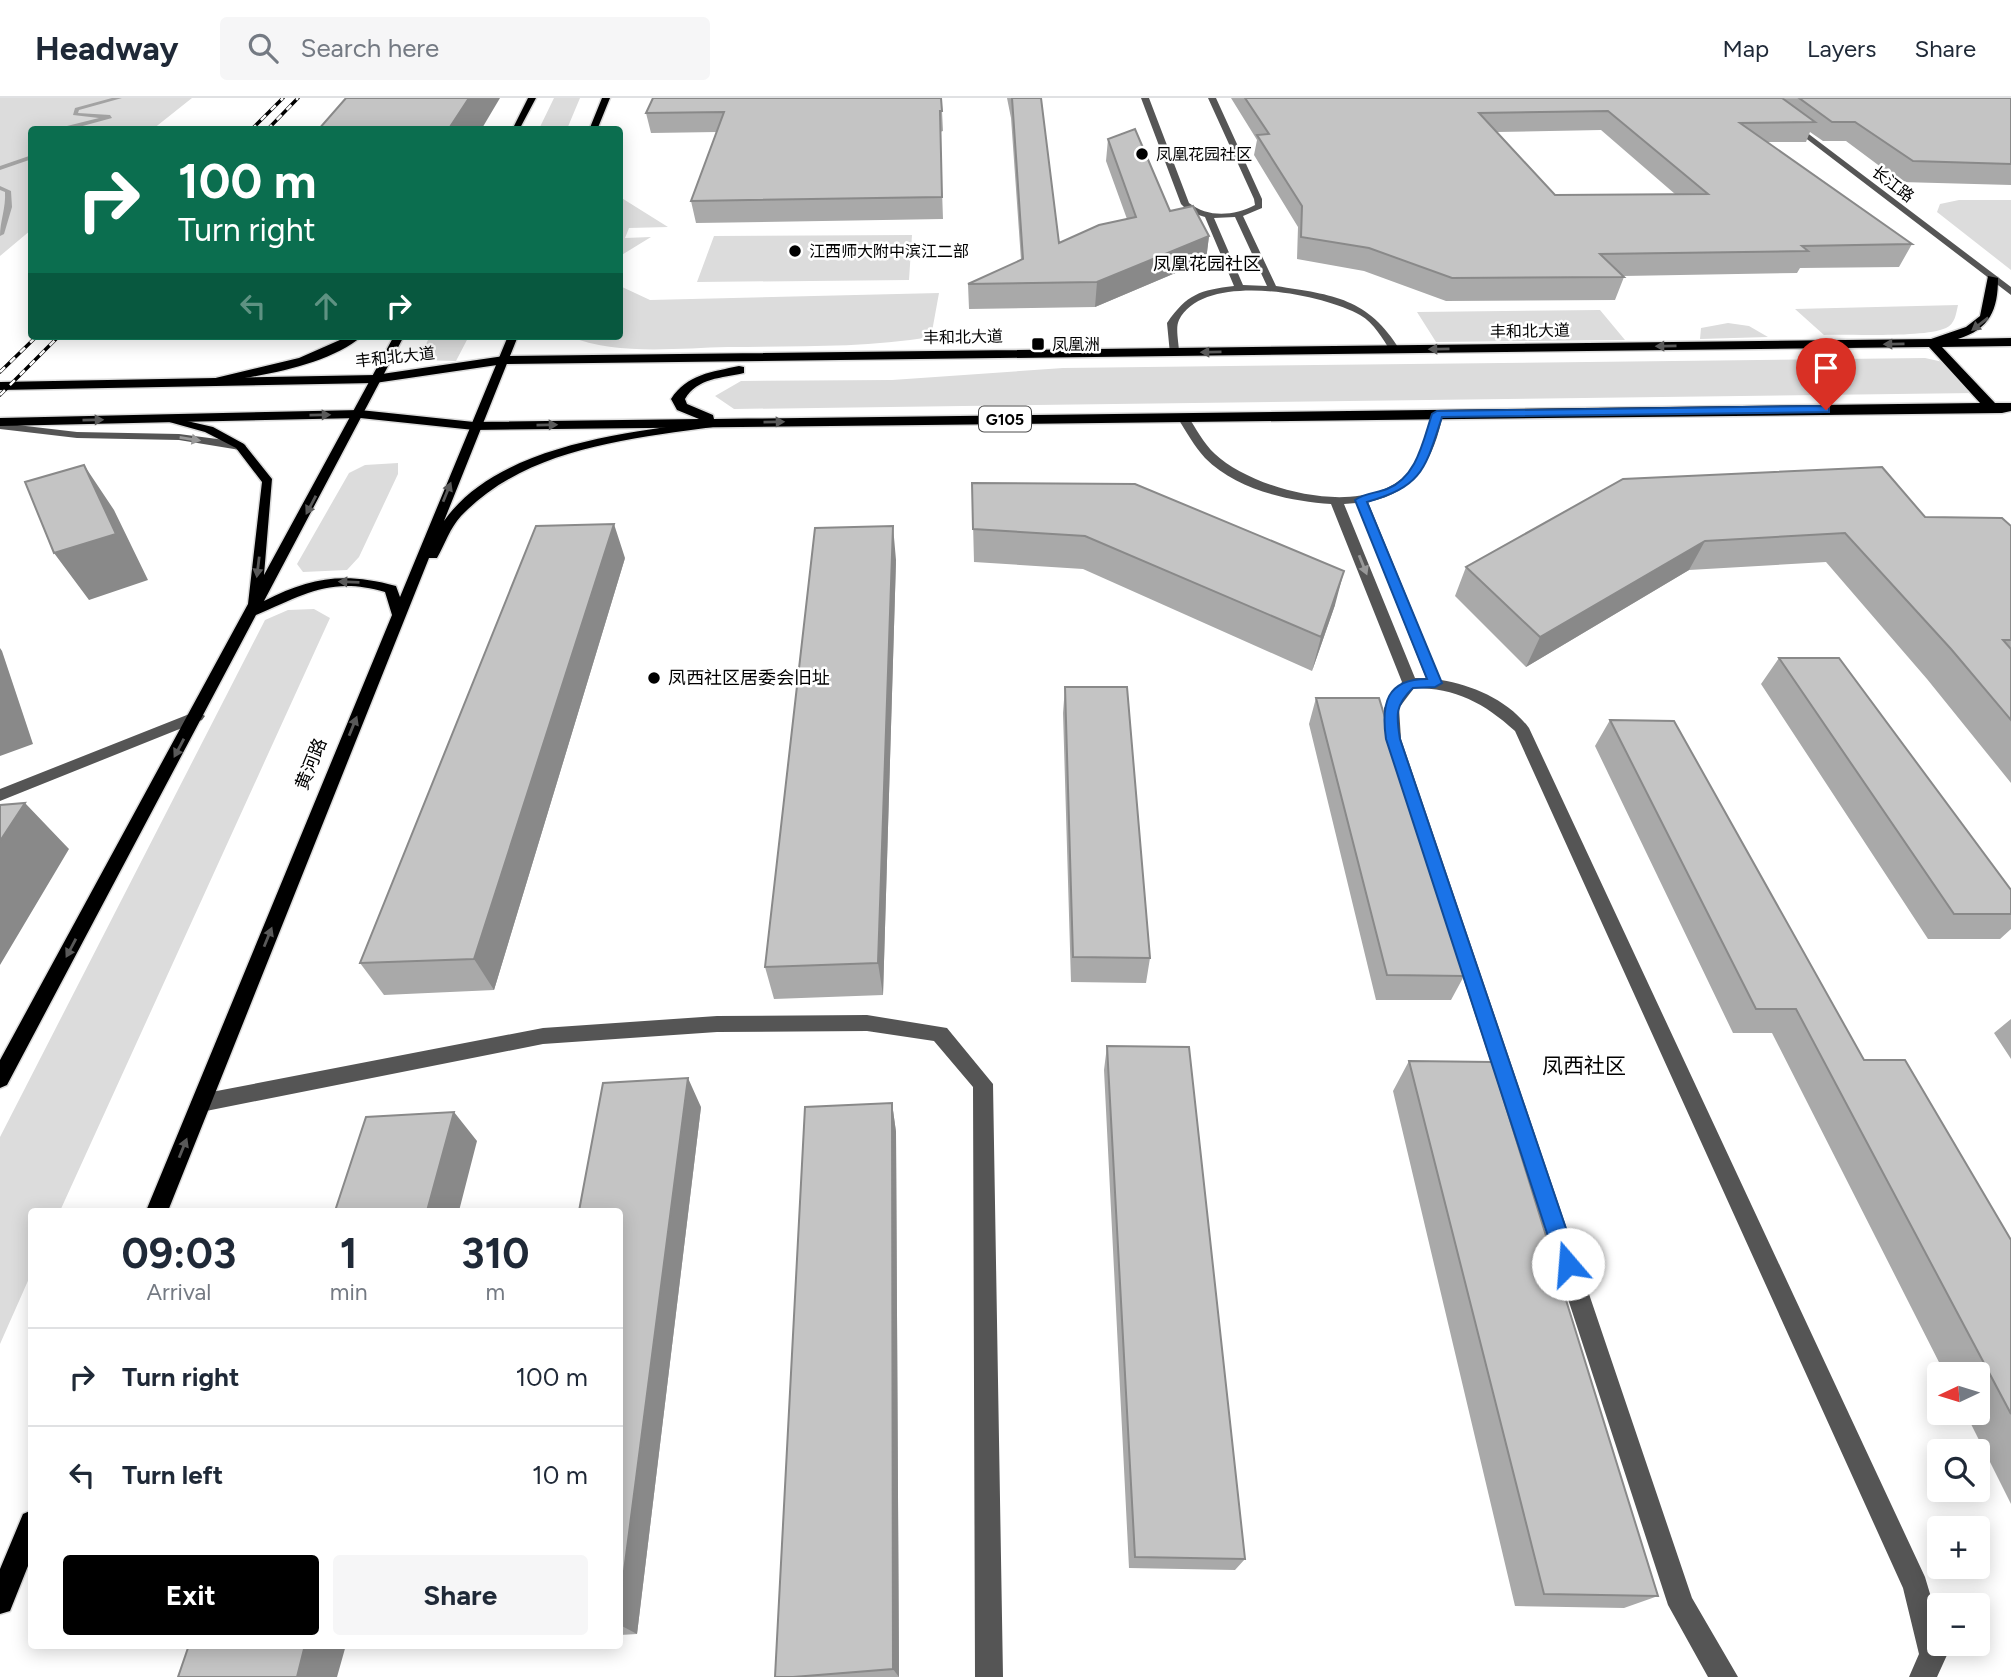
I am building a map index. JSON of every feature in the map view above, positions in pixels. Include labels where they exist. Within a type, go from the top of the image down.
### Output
[{"type":"highway","points":[[1994,279],[2011,290]]},
{"type":"highway","points":[[1992,408],[1932,343],[1973,330],[1990,316],[1994,279]]},
{"type":"highway","name":"丰和北大道","points":[[0,386],[375,379],[501,366],[1174,352],[2011,342]]},
{"type":"highway","points":[[501,366],[739,370],[891,369],[1061,354]]},
{"type":"highway","points":[[727,423],[695,415],[682,407],[678,399],[683,387],[702,379],[739,370]]},
{"type":"highway","name":"G105","points":[[0,424],[360,414],[474,426],[2011,409]]},
{"type":"main road","points":[[517,126],[532,98]]},
{"type":"main road","points":[[595,126],[606,98]]},
{"type":"main road","points":[[202,382],[297,364],[332,351],[350,340]]},
{"type":"main road","points":[[0,1079],[360,414],[375,379],[397,340]]},
{"type":"main road","name":"黄河路","points":[[158,1208],[474,426],[511,340]]},
{"type":"main road","points":[[161,418],[209,429],[240,446],[268,482],[253,612]]},
{"type":"main road","points":[[398,613],[456,514],[502,478],[536,463],[602,442],[727,423]]},
{"type":"main road","points":[[253,612],[316,582],[349,581],[391,589],[398,613]]},
{"type":"main road","points":[[0,1601],[28,1533]]},
{"type":"street","points":[[1145,98],[1185,204],[1190,210],[1208,215],[1238,214],[1259,206],[1258,199],[1212,98]]},
{"type":"street","name":"长江路","points":[[1758,98],[1994,279]]},
{"type":"street","points":[[1238,214],[1272,287]]},
{"type":"street","points":[[1208,215],[1240,288]]},
{"type":"street","points":[[1174,352],[1170,323],[1177,309],[1199,297],[1240,288],[1272,287],[1303,291],[1365,314],[1385,334],[1395,350]]},
{"type":"street","points":[[1183,417],[1211,457],[1241,478],[1279,492],[1337,502],[1361,500],[1394,491],[1413,475],[1423,460],[1437,414]]},
{"type":"street","points":[[0,424],[77,435],[179,437],[240,446]]},
{"type":"street","points":[[1361,500],[1435,683]]},
{"type":"street","points":[[1337,502],[1410,683]]},
{"type":"street","points":[[1724,1677],[1681,1605],[1393,739],[1390,720],[1393,699],[1410,683],[1435,683],[1472,690],[1497,705],[1521,728],[1916,1586],[1933,1655],[1923,1677]]},
{"type":"street","points":[[0,795],[197,716]]},
{"type":"street","points":[[201,1103],[543,1036],[717,1024],[867,1023],[940,1034],[983,1084],[989,1677]]},
{"type":"shaded area","points":[[0,98],[192,98],[157,126],[28,126],[28,233],[0,256]]},
{"type":"shaded area","points":[[554,98],[580,98],[568,126],[540,126]]},
{"type":"shaded area","points":[[623,199],[668,227],[629,228],[625,238],[651,237],[623,254]]},
{"type":"shaded area","points":[[1959,200],[2011,200],[2011,270],[1937,212],[1940,204]]},
{"type":"shaded area","points":[[912,235],[909,280],[697,282],[714,236]]},
{"type":"shaded area","points":[[623,287],[650,300],[939,293],[931,337],[906,341],[830,346],[647,349],[627,349],[581,340],[623,340]]},
{"type":"shaded area","points":[[1958,305],[1953,321],[1946,328],[1887,335],[1824,335],[1795,309]]},
{"type":"shaded area","points":[[1600,310],[1625,340],[1436,342],[1417,312]]},
{"type":"shaded area","points":[[1728,323],[1749,326],[1768,337],[1700,339],[1701,328]]},
{"type":"shaded area","points":[[428,340],[467,340],[456,361],[418,360]]},
{"type":"shaded area","points":[[1925,358],[1943,362],[1976,393],[734,409],[715,396],[741,381],[892,380],[1063,368]]},
{"type":"shaded area","points":[[398,463],[398,474],[359,557],[347,570],[303,572],[297,564],[349,473],[365,465]]},
{"type":"shaded area","points":[[314,609],[330,618],[61,1208],[28,1208],[28,1281],[0,1344],[0,1137],[265,620],[288,610]]},
{"type":"building","points":[[346,98],[469,98],[451,126],[322,126]]},
{"type":"building","points":[[653,98],[941,98],[942,197],[691,201],[724,112],[646,113]]},
{"type":"building","points":[[1012,98],[1041,98],[1059,243],[1099,225],[1136,217],[1108,139],[1135,129],[1170,211],[1193,206],[1209,236],[1097,282],[968,284],[1023,259]]},
{"type":"building","points":[[1245,98],[1782,98],[1815,122],[1740,123],[1912,244],[1802,246],[1808,251],[1600,254],[1624,277],[1452,278],[1369,248],[1301,237],[1302,206],[1257,135],[1269,134]],"holes":[[[1608,111],[1708,194],[1555,195],[1479,113]]]},
{"type":"building","points":[[1799,98],[2011,98],[2011,164],[1913,161],[1855,122],[1832,122]]},
{"type":"building","points":[[84,465],[116,534],[54,553],[25,482]]},
{"type":"building","points":[[1882,467],[1925,517],[2002,518],[2011,526],[2011,640],[2003,640],[2011,649],[2011,720],[1951,649],[1845,533],[1705,541],[1540,637],[1466,567],[1623,479]]},
{"type":"building","points":[[972,483],[1135,484],[1344,571],[1321,637],[1085,536],[973,529]]},
{"type":"building","points":[[614,524],[474,959],[360,963],[536,526]]},
{"type":"building","points":[[893,526],[878,963],[765,967],[815,528]]},
{"type":"building","points":[[1779,658],[1839,658],[2011,890],[2011,914],[1954,914]]},
{"type":"building","points":[[1065,687],[1127,687],[1150,958],[1073,957]]},
{"type":"building","points":[[1316,698],[1379,698],[1464,976],[1387,975]]},
{"type":"building","points":[[1610,720],[1674,721],[1864,1060],[1905,1060],[2011,1240],[2011,1414],[1990,1374],[1990,1362],[1983,1362],[1796,1009],[1756,1009]]},
{"type":"building","points":[[25,803],[0,841],[0,805]]},
{"type":"building","points":[[1107,1046],[1189,1047],[1245,1559],[1135,1557]]},
{"type":"building","points":[[1409,1061],[1492,1062],[1658,1596],[1544,1594]]},
{"type":"building","points":[[688,1078],[623,1579],[623,1208],[580,1208],[603,1083]]},
{"type":"building","points":[[892,1103],[893,1669],[775,1677],[805,1107]]},
{"type":"building","points":[[454,1112],[428,1208],[336,1208],[366,1117]]},
{"type":"building","points":[[188,1649],[304,1649],[297,1677],[178,1677]]},
{"type":"waterway","points":[[73,126],[110,117],[75,114],[77,109],[119,98]]},
{"type":"waterway","points":[[0,168],[28,158]]},
{"type":"waterway","points":[[0,188],[8,191],[9,207],[0,234]]},
{"type":"railway","points":[[255,126],[283,98]]},
{"type":"railway","points":[[271,126],[298,98]]},
{"type":"railway","points":[[0,372],[33,340]]},
{"type":"railway","points":[[0,395],[55,340]]},
{"type":"place","name":"凤凰花园社区","points":[[1142,154]]},
{"type":"place","name":"江西师大附中滨江二部","points":[[795,251]]},
{"type":"place","name":"凤凰洲","points":[[1038,344]]},
{"type":"place","name":"凤西社区居委会旧址","points":[[654,678]]},
{"type":"district","name":"凤凰花园社区","points":[[1207,264]]},
{"type":"district","name":"凤西社区","points":[[1584,1065]]},
{"type":"route","points":[[1568,1264],[1393,739],[1390,720],[1393,699],[1410,683],[1435,683],[1361,500],[1394,491],[1413,475],[1423,460],[1437,414],[1826,410]]}]
